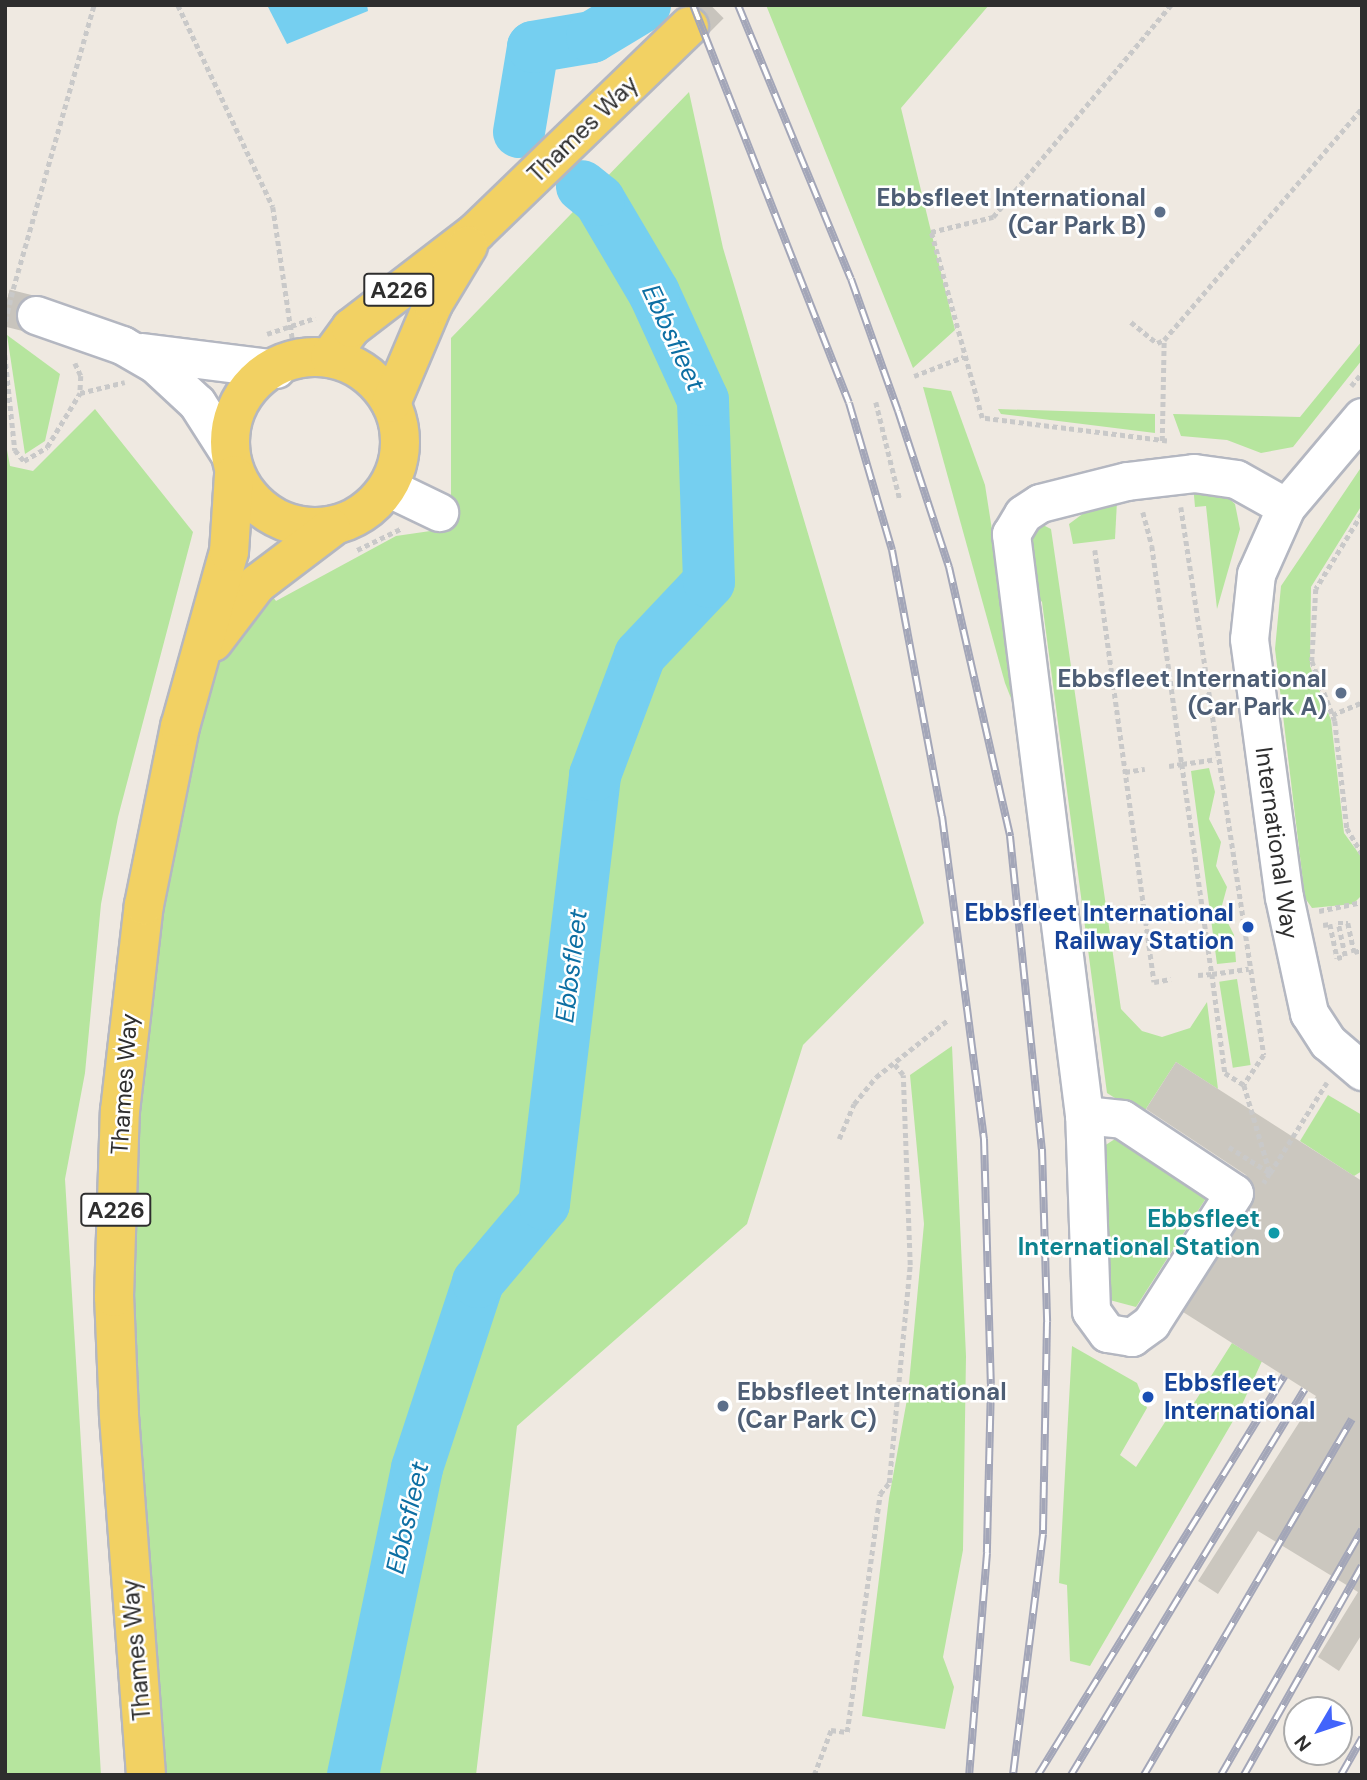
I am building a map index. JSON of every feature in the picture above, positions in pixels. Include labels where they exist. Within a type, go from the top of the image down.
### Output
[{"type":"main road","name":"Thames Way","points":[[291,350],[351,328],[476,232],[689,26]]},
{"type":"main road","name":"Thames Way","points":[[391,403],[433,304],[476,232]]},
{"type":"main road","points":[[291,350],[373,377],[391,403],[401,429],[387,487],[360,515],[331,528],[277,519],[257,505],[231,464],[243,399],[291,350]]},
{"type":"main road","name":"Thames Way","points":[[146,1775],[118,1401],[114,1297],[120,1111],[146,893],[177,740],[229,552],[231,464]]},
{"type":"main road","name":"Thames Way","points":[[202,652],[257,584],[331,528]]},
{"type":"street","points":[[18,308],[135,364],[192,397],[231,464]]},
{"type":"street","points":[[135,364],[291,350]]},
{"type":"street","name":"International Way","points":[[1347,1072],[1308,1013],[1288,921],[1259,722],[1250,597],[1286,508],[1353,406]]},
{"type":"street","points":[[1084,1115],[1122,1119],[1234,1194],[1151,1323],[1132,1337],[1107,1333],[1091,1311],[1084,1115],[1011,534],[1023,514],[1040,503],[1128,481],[1194,472],[1236,479],[1286,508]]},
{"type":"street","points":[[387,487],[439,512]]},
{"type":"path","points":[[18,308],[94,5]]},
{"type":"path","points":[[178,5],[272,207],[291,350]]},
{"type":"path","points":[[1171,5],[993,217],[931,232],[963,357],[982,418],[1175,441]]},
{"type":"path","points":[[1131,322],[1157,343],[1164,340],[1362,108]]},
{"type":"path","points":[[291,350],[323,316]]},
{"type":"path","points":[[1162,448],[1164,340]]},
{"type":"path","points":[[5,355],[15,450],[24,461],[47,447],[80,393],[74,354]]},
{"type":"path","points":[[914,376],[963,357]]},
{"type":"path","points":[[80,393],[119,385],[135,364]]},
{"type":"path","points":[[1353,406],[1362,373]]},
{"type":"path","points":[[876,402],[900,500]]},
{"type":"path","points":[[1180,498],[1216,759],[1264,1055],[1244,1085]]},
{"type":"path","points":[[1147,502],[1143,511],[1152,546],[1225,1073],[1244,1085],[1269,1173]]},
{"type":"path","points":[[1362,514],[1316,589],[1312,662],[1332,715],[1347,828],[1362,854]]},
{"type":"path","points":[[1094,550],[1154,982],[1171,979]]},
{"type":"path","points":[[1332,715],[1362,702]]},
{"type":"path","points":[[1169,766],[1216,759]]},
{"type":"path","points":[[1125,772],[1145,769]]},
{"type":"path","points":[[1316,911],[1361,903]]},
{"type":"path","points":[[1309,927],[1330,924],[1337,958],[1345,956],[1338,923],[1348,923],[1354,952],[1362,950]]},
{"type":"path","points":[[1198,975],[1248,969]]},
{"type":"path","points":[[839,1139],[853,1104],[894,1064],[948,1020]]},
{"type":"path","points":[[814,1775],[831,1730],[847,1732],[880,1494],[888,1483],[910,1265],[903,1075],[894,1064]]},
{"type":"path","points":[[1269,1173],[1347,1072]]},
{"type":"path","points":[[1233,1150],[1269,1173]]},
{"type":"green space","points":[[766,5],[989,5],[901,108],[955,330],[913,368]]},
{"type":"green space","points":[[689,92],[723,248],[924,923],[803,1045],[747,1224],[517,1426],[476,1775],[162,1775],[130,1286],[137,1091],[173,824],[216,665],[269,592],[276,601],[396,536],[451,528],[451,338]]},
{"type":"green space","points":[[7,335],[60,374],[45,441],[25,454]]},
{"type":"green space","points":[[1362,341],[1362,360],[1293,447],[1261,453],[1227,440],[1181,436],[1173,414],[1300,417]]},
{"type":"green space","points":[[923,387],[951,391],[985,485],[1023,729],[1005,683]]},
{"type":"green space","points":[[95,409],[193,532],[118,817],[101,904],[85,1073],[65,1179],[101,1775],[5,1775],[5,439],[10,466],[33,471]]},
{"type":"green space","points":[[998,409],[1155,414],[1155,433],[1001,414]]},
{"type":"green space","points":[[1362,466],[1362,505],[1311,587],[1310,666],[1331,720],[1344,833],[1362,858],[1362,895],[1353,904],[1312,908],[1305,898],[1275,649],[1281,586]]},
{"type":"green space","points":[[1193,484],[1216,487],[1235,504],[1240,529],[1217,609],[1206,506],[1195,507]]},
{"type":"green space","points":[[1117,501],[1115,539],[1073,544],[1069,524],[1092,507]]},
{"type":"green space","points":[[1039,523],[1051,529],[1121,1009],[1142,1031],[1162,1037],[1190,1028],[1207,1002],[1218,1089],[1176,1062],[1142,1115],[1107,1093],[1042,602],[1032,589],[1026,532]]},
{"type":"green space","points":[[1209,768],[1215,792],[1209,819],[1221,842],[1216,866],[1227,887],[1221,909],[1234,935],[1236,962],[1217,964],[1191,771]]},
{"type":"green space","points":[[1237,979],[1251,1065],[1233,1068],[1219,982]]},
{"type":"green space","points":[[952,1046],[966,1356],[963,1550],[943,1657],[954,1687],[945,1729],[862,1716],[889,1498],[908,1394],[924,1224],[910,1075]]},
{"type":"green space","points":[[1328,1095],[1362,1115],[1362,1171],[1354,1176],[1300,1141]]},
{"type":"green space","points":[[1118,1137],[1210,1192],[1136,1307],[1102,1298],[1101,1148]]},
{"type":"green space","points":[[1232,1343],[1262,1361],[1240,1409],[1090,1666],[1070,1661],[1067,1585],[1059,1583],[1072,1346],[1137,1383],[1147,1408],[1120,1455],[1136,1467],[1176,1405],[1189,1411]]},
{"type":"water","points":[[267,5],[367,5],[368,11],[287,44]]},
{"type":"building","name":"Ebbsfleet International Station","points":[[1176,1062],[1362,1181],[1362,1634],[1339,1671],[1318,1657],[1358,1592],[1258,1531],[1218,1594],[1198,1581],[1316,1396],[1183,1312],[1255,1193],[1246,1175],[1146,1109]]},
{"type":"waterway","name":"Ebbsfleet","points":[[519,132],[533,47],[592,37],[645,5]]},
{"type":"waterway","name":"Ebbsfleet","points":[[353,1775],[417,1468],[478,1282],[544,1204],[595,775],[640,655],[709,582],[703,400],[654,293],[599,200],[582,186]]},
{"type":"tunnel","points":[[689,26],[710,5]]},
{"type":"tunnel","points":[[5,307],[36,315]]},
{"type":"railway","points":[[693,5],[849,403],[892,550],[942,816],[984,1139],[991,1384],[987,1553],[969,1775]]},
{"type":"railway","points":[[738,5],[851,279],[898,411],[949,567],[1010,836],[1042,1149],[1047,1322],[1043,1534],[1013,1775]]},
{"type":"railway","points":[[1038,1775],[1284,1376]]},
{"type":"railway","points":[[1071,1775],[1305,1389]]},
{"type":"railway","points":[[1144,1775],[1352,1419]]},
{"type":"railway","points":[[1221,1775],[1362,1530]]},
{"type":"railway","points":[[1244,1775],[1362,1566]]},
{"type":"railway","points":[[1341,1775],[1362,1738]]},
{"type":"place","name":"Ebbsfleet International (Car Park B)","points":[[1160,212]]},
{"type":"place","name":"Ebbsfleet International (Car Park A)","points":[[1341,693]]},
{"type":"place","name":"Ebbsfleet International Railway Station","points":[[1248,927]]},
{"type":"place","name":"Ebbsfleet International Station","points":[[1274,1233]]},
{"type":"place","name":"Ebbsfleet International","points":[[1148,1397]]},
{"type":"place","name":"Ebbsfleet International (Car Park C)","points":[[723,1406]]}]
